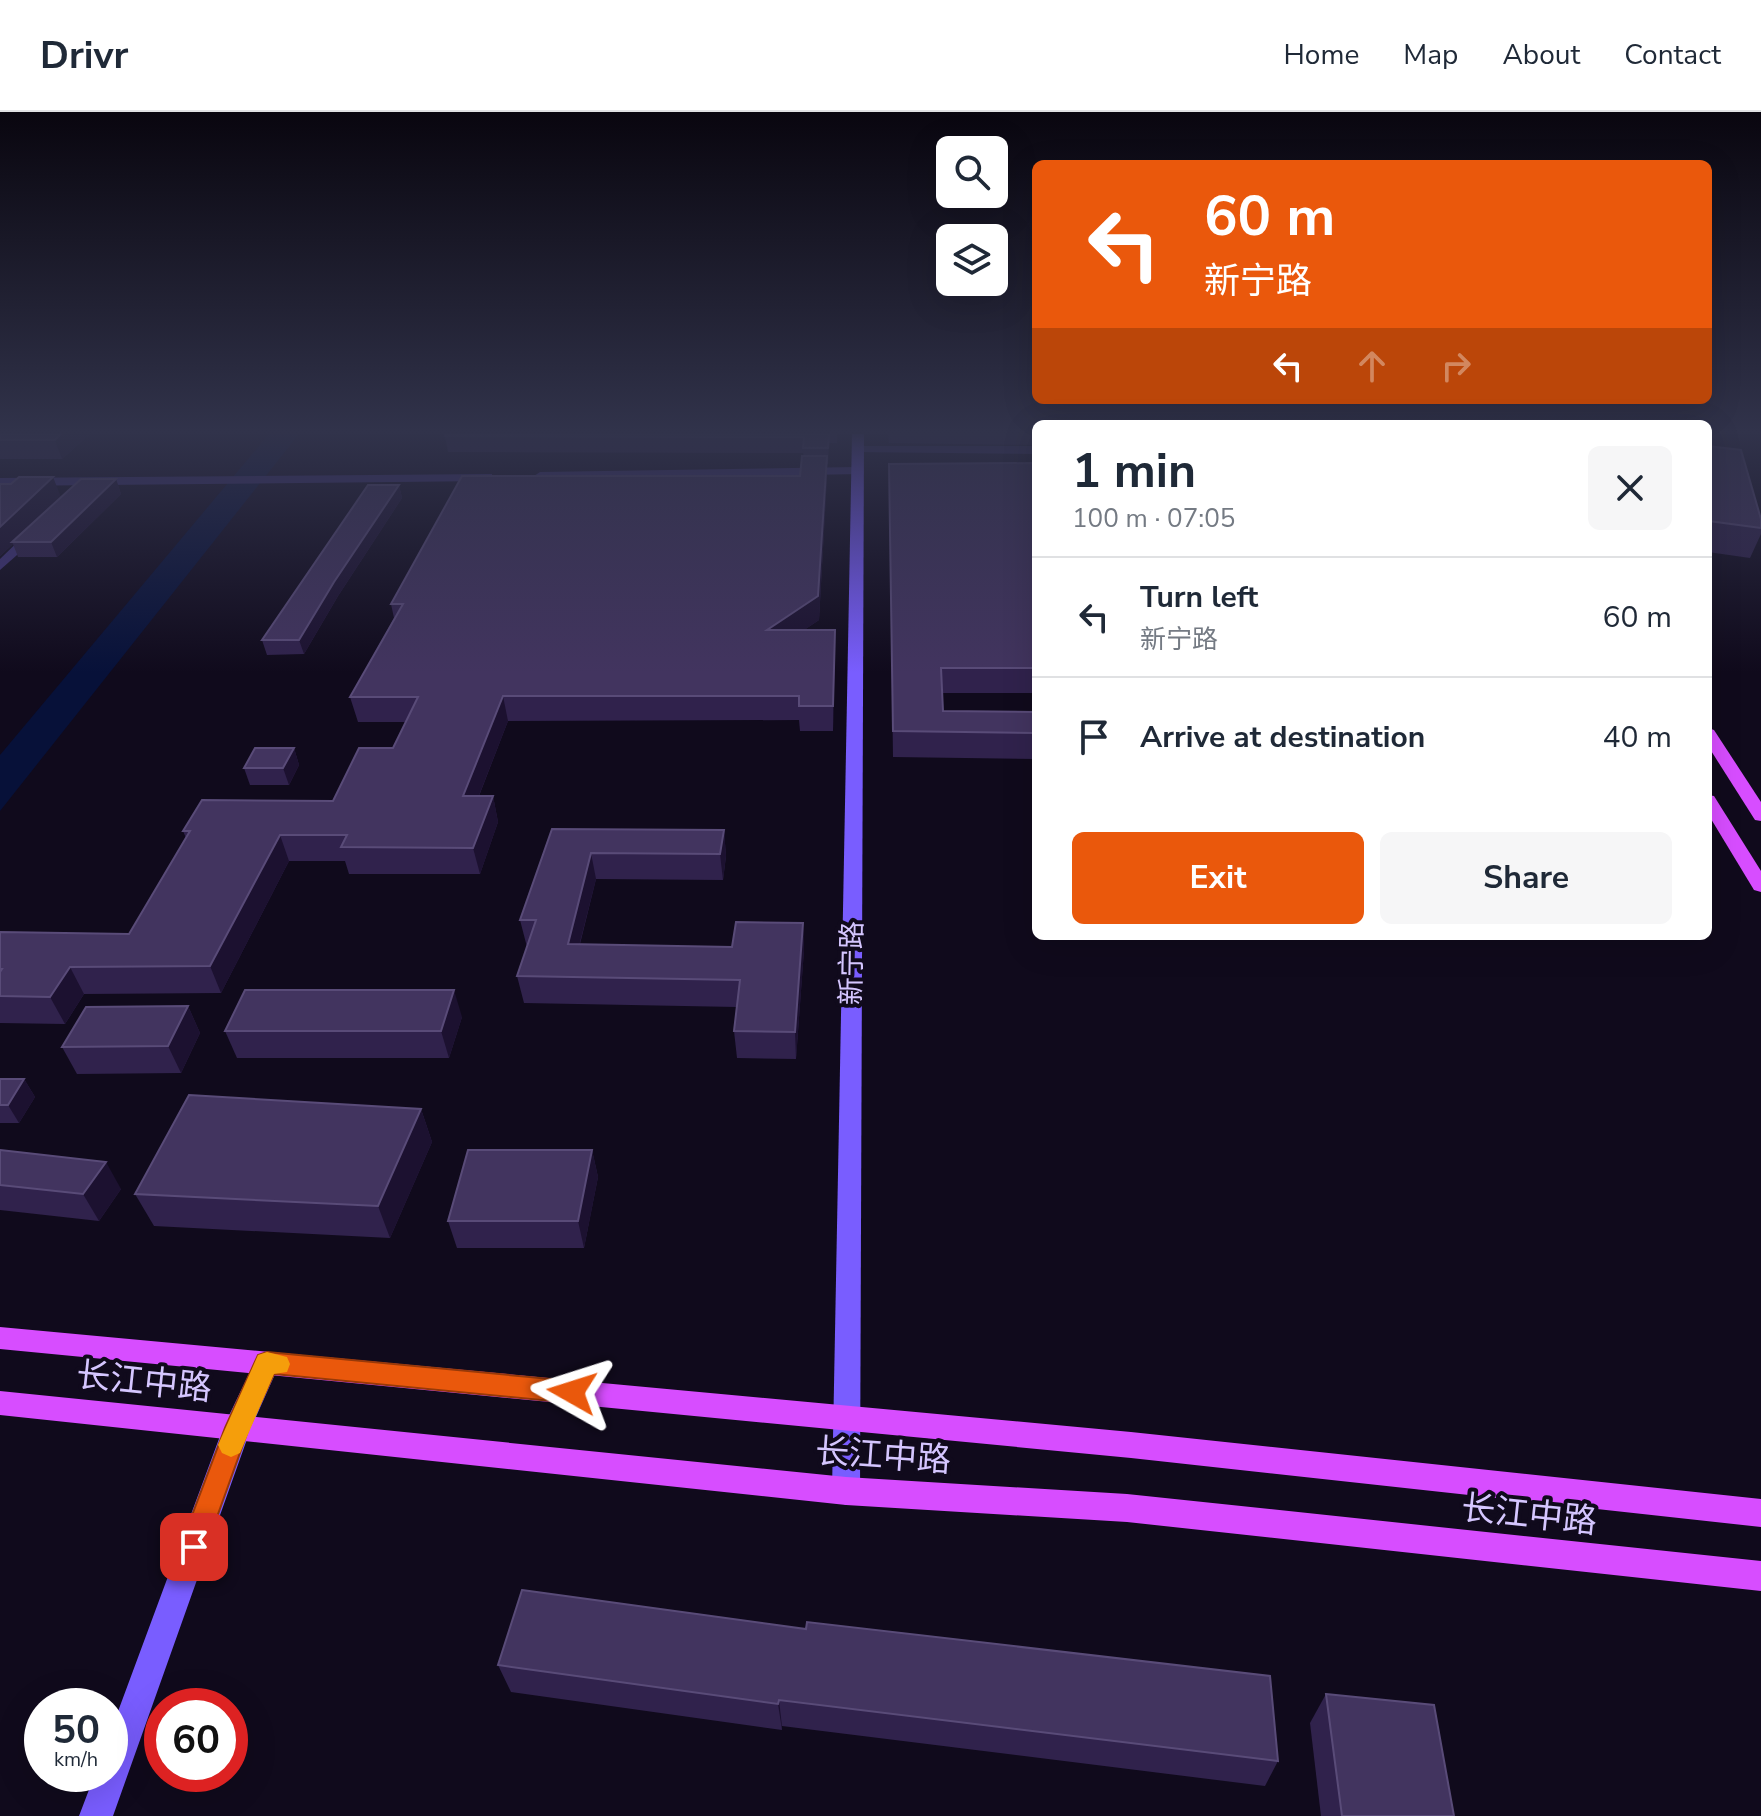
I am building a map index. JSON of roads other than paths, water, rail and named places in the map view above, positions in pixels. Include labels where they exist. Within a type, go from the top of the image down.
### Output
[{"type":"main road","points":[[1712,739],[1761,816]]},
{"type":"main road","points":[[1712,806],[1761,886]]},
{"type":"main road","name":"长江中路","points":[[0,1338],[847,1418],[1761,1513]]},
{"type":"main road","name":"长江中路","points":[[0,1403],[846,1491],[1127,1508],[1761,1576]]},
{"type":"street","name":"新宁路","points":[[846,1491],[857,514]]},
{"type":"street","points":[[0,566],[44,524]]},
{"type":"street","points":[[96,1816],[237,1428],[267,1363]]}]
